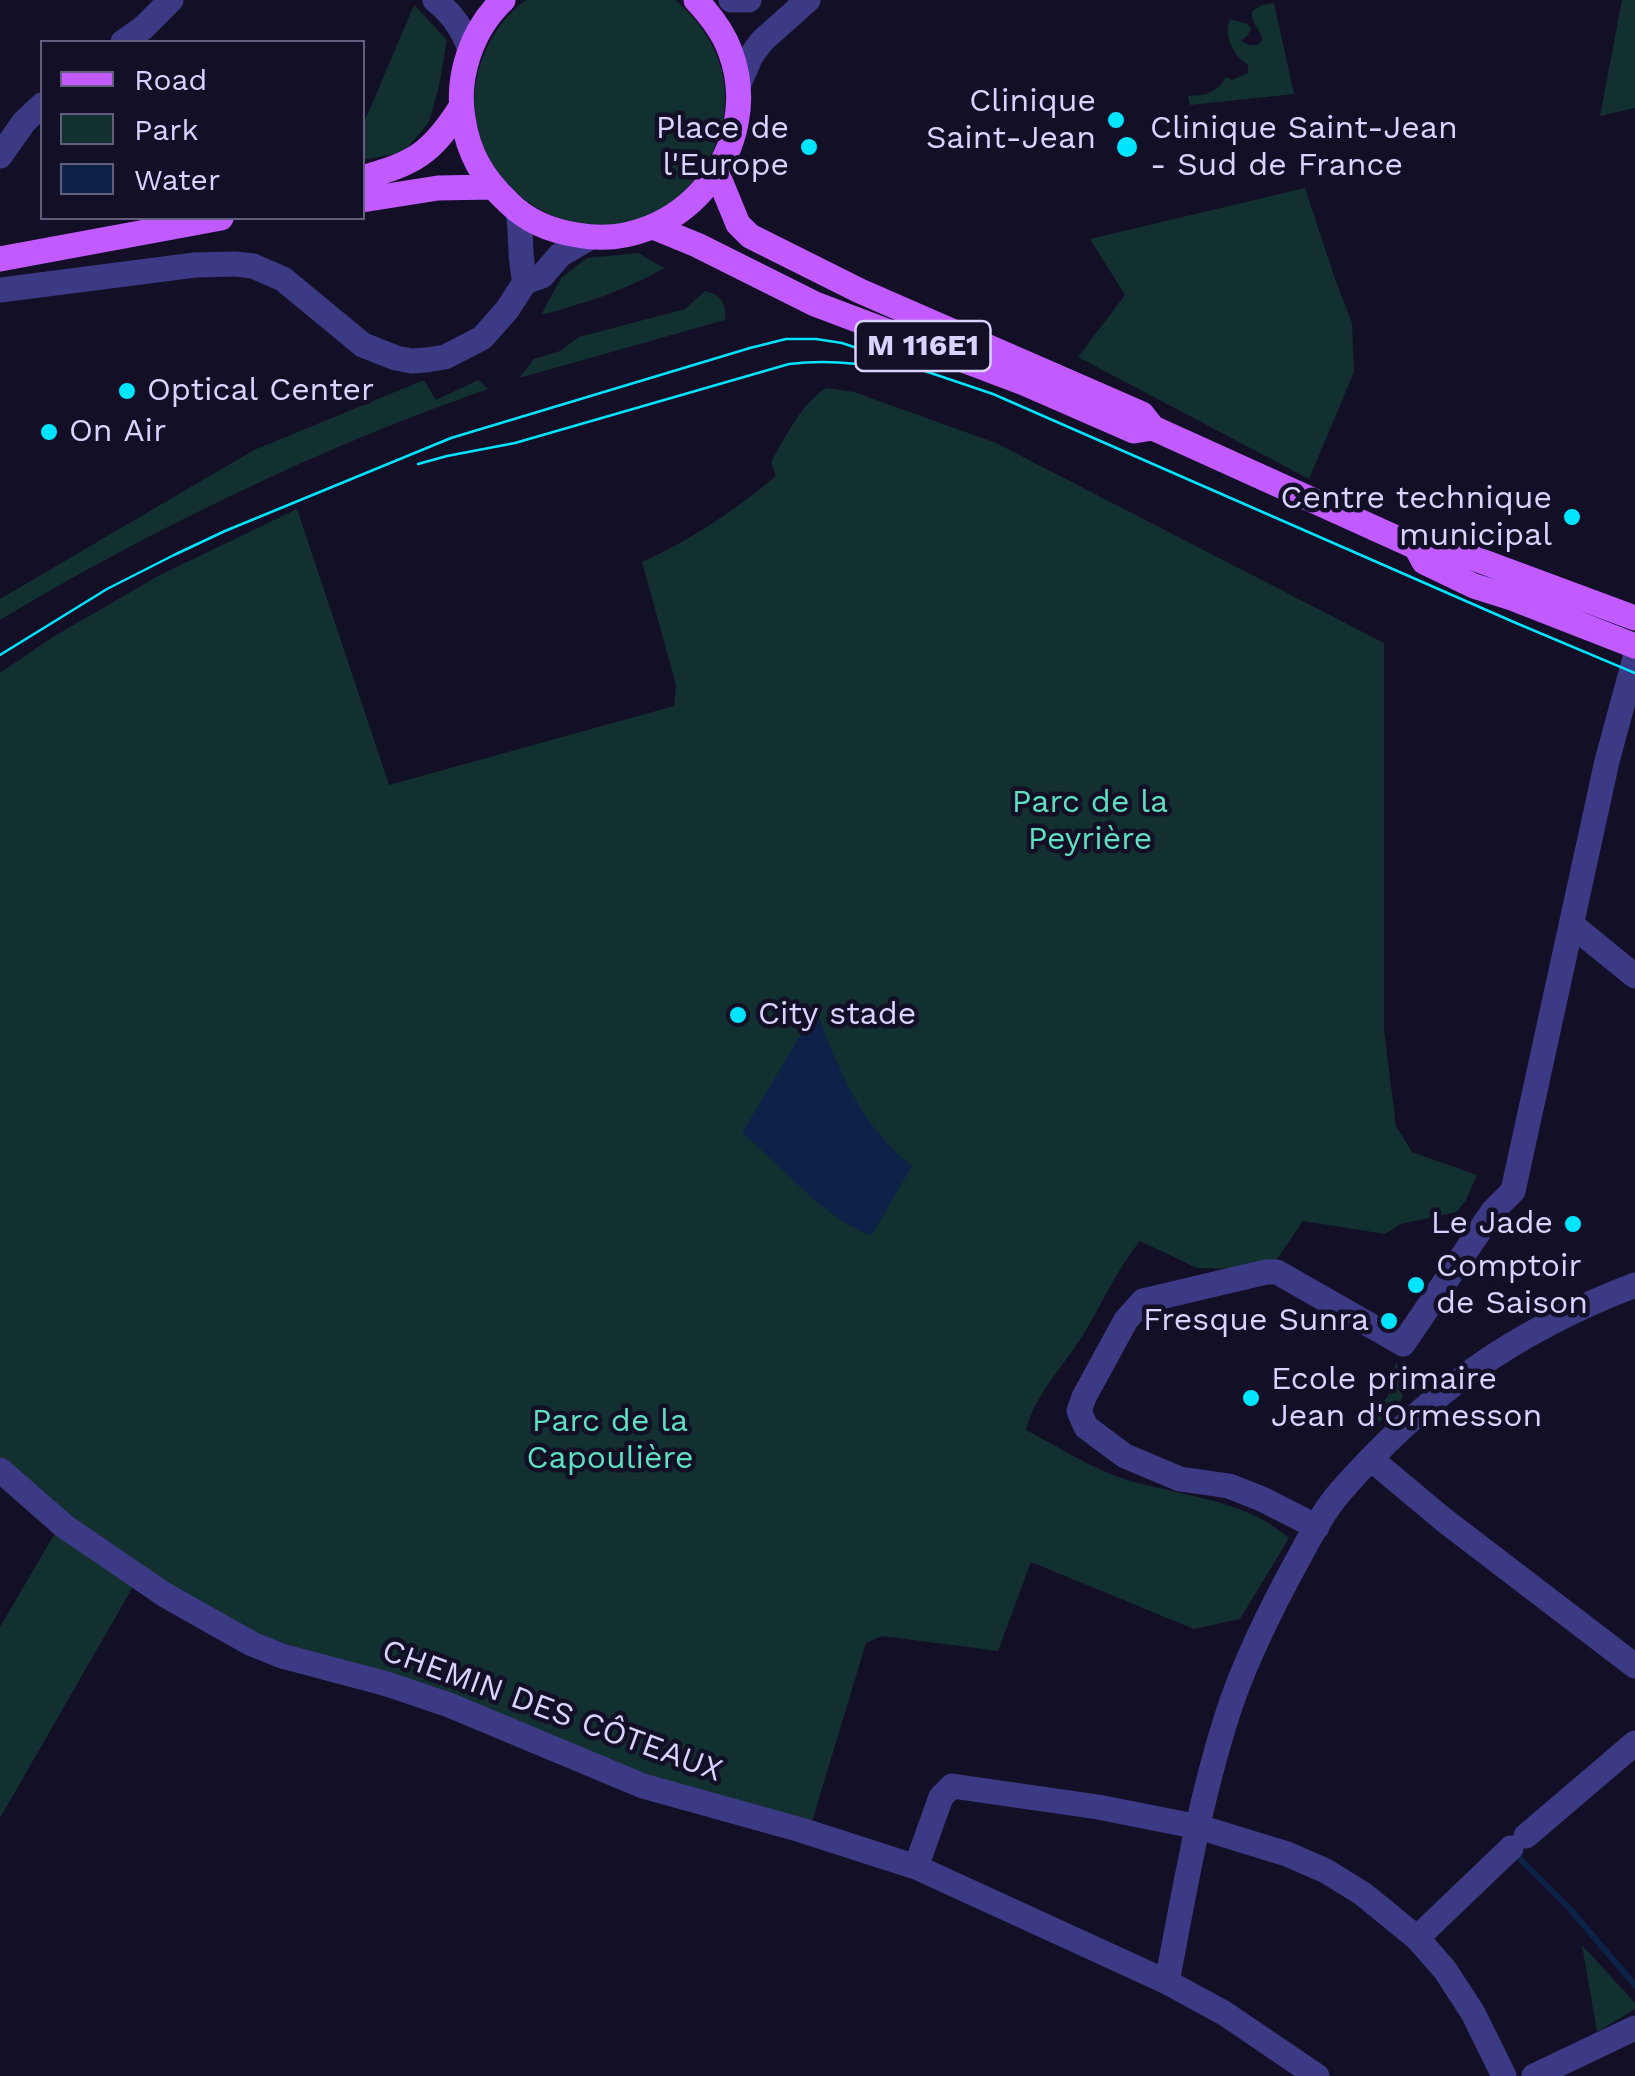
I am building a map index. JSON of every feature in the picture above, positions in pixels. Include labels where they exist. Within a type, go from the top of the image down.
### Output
[{"type":"main road","points":[[504,0],[482,26],[462,78],[466,136],[476,163],[492,187],[518,211],[540,224],[589,238],[632,234],[678,214],[700,196],[728,153],[735,131],[738,86],[730,51],[714,20],[696,0]]},
{"type":"main road","points":[[365,177],[416,159],[433,146],[461,107]]},
{"type":"main road","name":"M 116E1","points":[[717,173],[738,224],[750,236],[831,278],[1142,414],[1153,428],[1416,547],[1424,562],[1474,586],[1635,646]]},
{"type":"main road","points":[[365,200],[438,188],[492,187]]},
{"type":"main road","points":[[0,259],[210,220]]},
{"type":"main road","name":"M 116E1","points":[[653,227],[815,304],[1024,383],[1134,432],[1153,428]]},
{"type":"main road","points":[[815,304],[831,278]]},
{"type":"main road","name":"M 116E1","points":[[1416,547],[1430,542],[1635,618]]},
{"type":"main road","name":"M 116E1","points":[[1474,586],[1511,588],[1635,634]]},
{"type":"main road","name":"M 116E1","points":[[1512,598],[1536,619],[1635,657]]},
{"type":"street","points":[[127,40],[171,0]]},
{"type":"street","points":[[435,0],[453,15],[470,50]]},
{"type":"street","points":[[731,0],[748,0]]},
{"type":"street","points":[[738,86],[762,41],[808,0]]},
{"type":"street","points":[[0,156],[40,107]]},
{"type":"street","points":[[518,211],[525,282]]},
{"type":"street","points":[[0,290],[194,265],[253,266],[283,279],[363,345],[412,361],[444,357],[482,338],[525,282],[542,276],[560,255],[589,238]]},
{"type":"street","points":[[1317,1527],[1229,1486],[1180,1480],[1125,1456],[1086,1427],[1080,1411],[1084,1397],[1126,1320],[1143,1301],[1266,1272],[1277,1272],[1403,1344],[1492,1211],[1513,1191],[1607,761],[1635,657]]},
{"type":"street","points":[[1572,925],[1635,976]]},
{"type":"street","points":[[1168,1982],[1208,1785],[1233,1700],[1269,1612],[1338,1494],[1424,1406],[1510,1344],[1568,1312],[1635,1285]]},
{"type":"street","points":[[1371,1459],[1474,1543],[1633,1661]]},
{"type":"street","name":"CHEMIN DES CÔTEAUX","points":[[0,1470],[64,1526],[150,1585],[267,1651],[449,1705],[643,1786],[916,1867],[1168,1982],[1224,2013],[1317,2076]]},
{"type":"street","points":[[1417,1938],[1519,1842],[1635,1743]]},
{"type":"street","points":[[916,1867],[942,1797],[952,1786],[1098,1807],[1199,1827],[1287,1854],[1326,1871],[1363,1894],[1417,1938],[1445,1970],[1473,2014],[1504,2076]]},
{"type":"street","points":[[1534,2076],[1635,2028]]},
{"type":"green space","name":"Place de l'Europe","points":[[526,0],[675,0],[711,43],[725,89],[719,135],[699,175],[666,206],[624,223],[577,224],[528,202],[500,175],[477,126],[476,81],[493,35]]},
{"type":"green space","points":[[1622,0],[1635,0],[1635,108],[1600,116]]},
{"type":"green space","points":[[1274,3],[1294,94],[1190,105],[1188,96],[1210,92],[1226,77],[1232,80],[1248,73],[1248,65],[1234,51],[1229,38],[1230,19],[1251,28],[1241,41],[1258,45],[1262,40],[1252,11]]},
{"type":"green space","points":[[414,5],[447,40],[429,122],[404,152],[365,160],[366,118]]},
{"type":"green space","points":[[1305,188],[1352,323],[1354,372],[1309,479],[1078,357],[1125,295],[1090,239]]},
{"type":"green space","points":[[638,253],[664,268],[604,296],[541,315],[561,278],[587,258]]},
{"type":"green space","points":[[705,291],[722,301],[725,320],[519,378],[534,359],[560,351],[579,337],[685,309]]},
{"type":"green space","points":[[424,380],[436,400],[478,380],[488,389],[363,437],[238,492],[0,620],[0,599],[254,450]]},
{"type":"green space","points":[[826,388],[854,392],[996,443],[1384,643],[1384,1030],[1396,1126],[1412,1152],[1477,1175],[1457,1212],[1401,1224],[1385,1234],[1303,1221],[1275,1262],[1241,1269],[1197,1268],[1140,1241],[1043,1392],[1026,1430],[1108,1473],[1226,1504],[1289,1538],[1240,1619],[1194,1629],[1031,1562],[998,1651],[882,1636],[866,1643],[811,1825],[679,1787],[413,1682],[224,1625],[81,1530],[0,1460],[0,673],[158,576],[297,509],[389,785],[674,706],[676,685],[642,562],[712,524],[776,476],[771,462],[802,411]]},
{"type":"green space","points":[[1396,1362],[1403,1386],[1400,1403],[1367,1430],[1363,1425],[1388,1396]]},
{"type":"green space","points":[[58,1528],[134,1585],[0,1818],[0,1627]]},
{"type":"green space","points":[[1582,1945],[1635,2003],[1635,2009],[1597,2032]]},
{"type":"water","points":[[816,1009],[842,1074],[865,1115],[894,1151],[912,1166],[871,1236],[824,1207],[742,1133]]},
{"type":"waterway","points":[[1518,1853],[1635,1985]]},
{"type":"tram line","points":[[0,655],[107,589],[174,555],[451,438],[750,348],[786,339],[816,339],[842,343],[993,394],[1635,673]]},
{"type":"tram line","points":[[418,464],[515,443],[789,364],[838,362],[888,369]]},
{"type":"place","name":"Clinique Saint-Jean","points":[[1116,120]]},
{"type":"place","name":"Place de l'Europe","points":[[809,147]]},
{"type":"place","name":"Clinique Saint-Jean - Sud de France","points":[[1127,147]]},
{"type":"place","name":"Optical Center","points":[[127,391]]},
{"type":"place","name":"On Air","points":[[49,432]]},
{"type":"place","name":"Centre technique municipal","points":[[1572,517]]},
{"type":"place","name":"City stade","points":[[738,1015]]},
{"type":"place","name":"Le Jade","points":[[1573,1224]]},
{"type":"place","name":"Comptoir de Saison","points":[[1416,1285]]},
{"type":"place","name":"Fresque Sunra","points":[[1389,1321]]},
{"type":"place","name":"Ecole primaire Jean d'Ormesson","points":[[1251,1398]]},
{"type":"park label","name":"Parc de la Peyrière","points":[[1090,822]]},
{"type":"park label","name":"Parc de la Capoulière","points":[[610,1440]]}]
